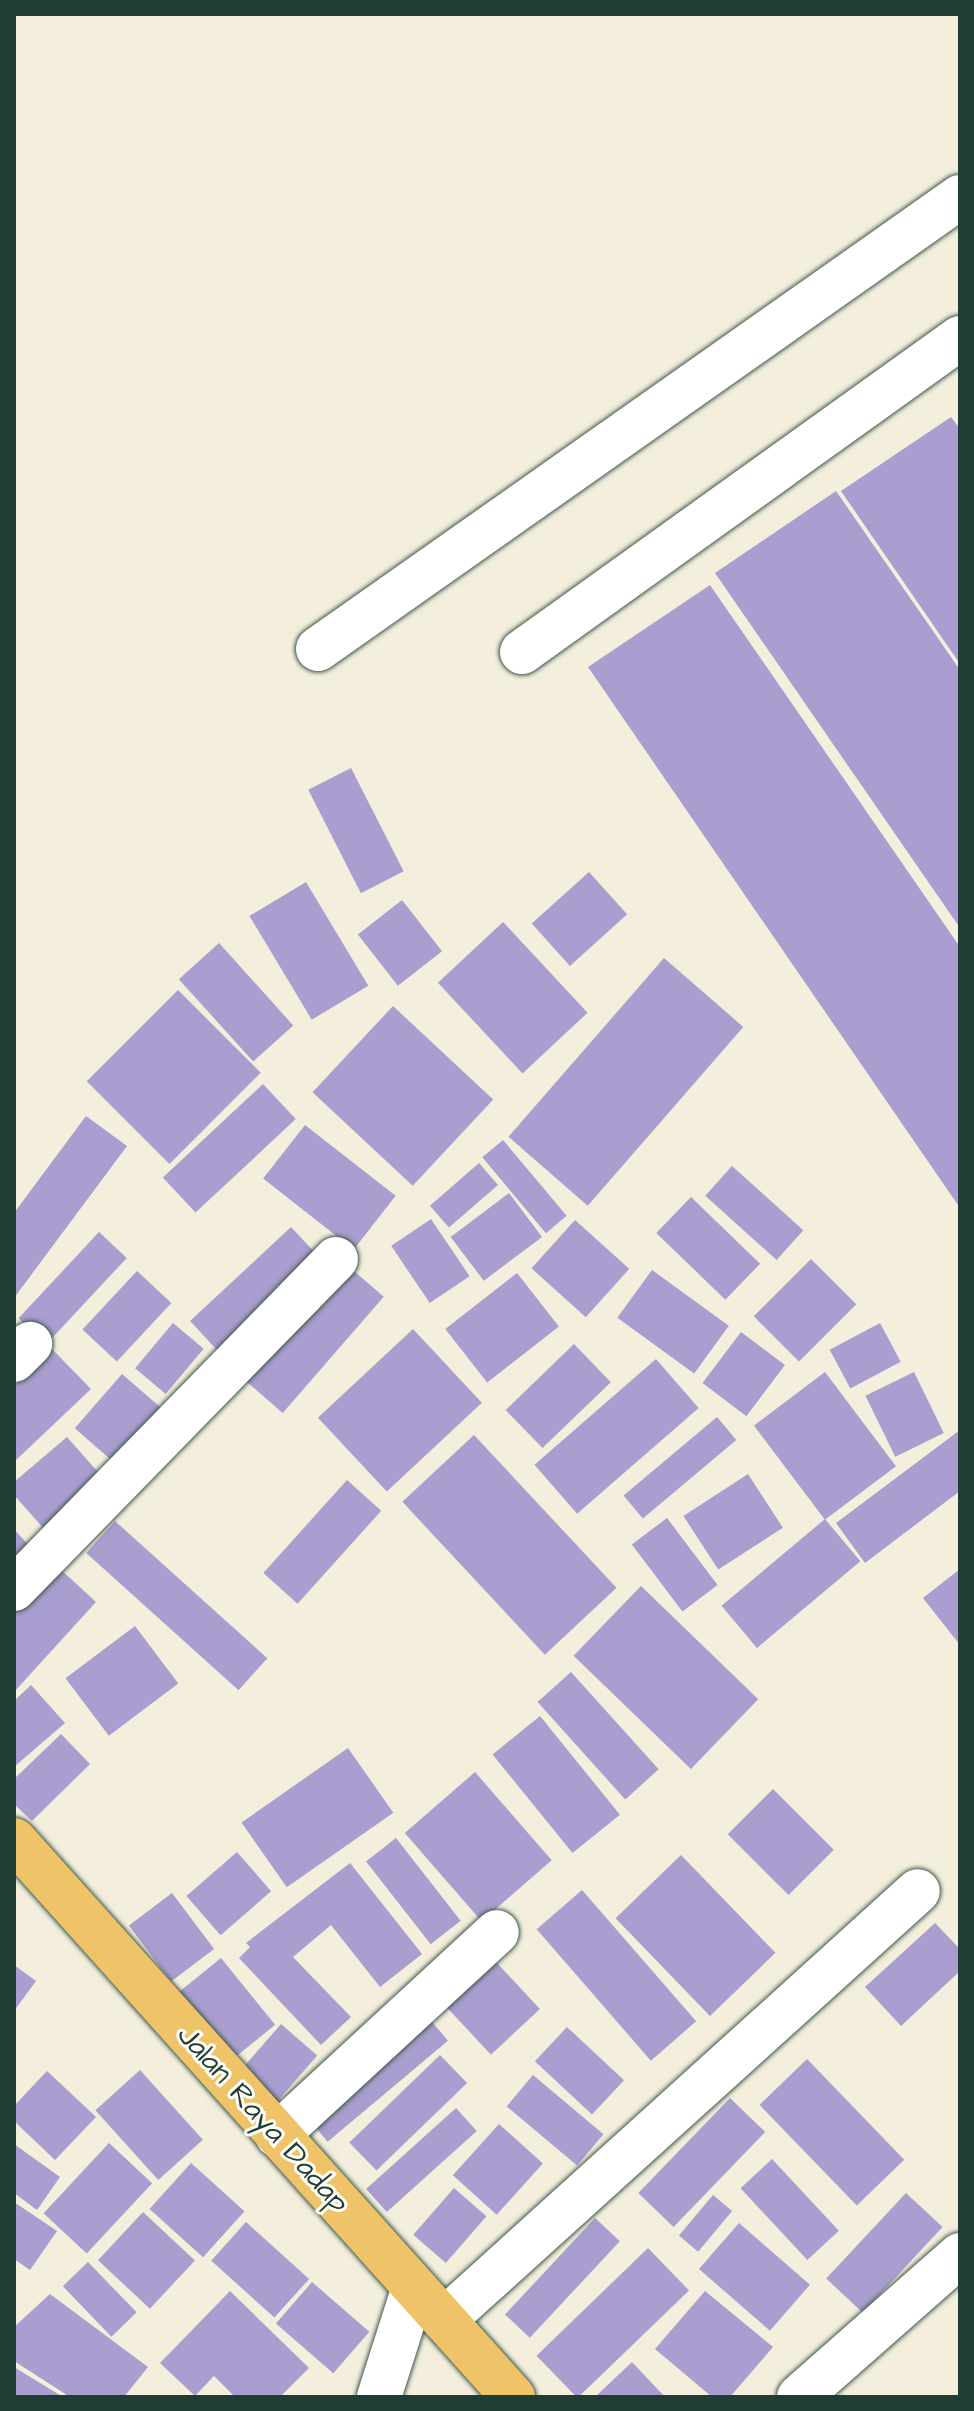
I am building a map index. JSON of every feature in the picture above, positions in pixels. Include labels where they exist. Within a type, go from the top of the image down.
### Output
[{"type":"main road","name":"Jalan Raya Dadap","points":[[14,1840],[513,2397]]},
{"type":"street","points":[[318,649],[960,197]]},
{"type":"street","points":[[522,652],[960,338]]},
{"type":"street","points":[[14,1589],[336,1259]]},
{"type":"street","points":[[444,2320],[918,1891]]},
{"type":"street","points":[[277,2135],[497,1932]]},
{"type":"street","points":[[799,2397],[960,2255]]},
{"type":"street","points":[[379,2397],[414,2287]]},
{"type":"building","points":[[951,417],[960,429],[960,664],[841,491]]},
{"type":"building","points":[[836,491],[960,670],[960,928],[715,573]]},
{"type":"building","points":[[710,585],[960,947],[960,1208],[588,667]]},
{"type":"building","points":[[351,768],[404,871],[361,893],[308,790]]},
{"type":"building","points":[[589,872],[627,914],[570,966],[532,924]]},
{"type":"building","points":[[306,882],[368,986],[312,1020],[249,916]]},
{"type":"building","points":[[402,900],[442,951],[398,986],[358,934]]},
{"type":"building","points":[[503,922],[588,1013],[522,1073],[438,983]]},
{"type":"building","points":[[219,943],[293,1025],[253,1062],[179,979]]},
{"type":"building","points":[[664,958],[743,1027],[588,1206],[509,1137]]},
{"type":"building","points":[[178,990],[261,1073],[170,1164],[87,1081]]},
{"type":"building","points":[[393,1006],[493,1099],[413,1186],[313,1092]]},
{"type":"building","points":[[263,1084],[296,1119],[196,1213],[163,1177]]},
{"type":"building","points":[[86,1116],[127,1146],[14,1298],[14,1213]]},
{"type":"building","points":[[305,1125],[396,1196],[354,1249],[263,1179]]},
{"type":"building","points":[[503,1140],[567,1216],[546,1233],[482,1157]]},
{"type":"building","points":[[479,1163],[498,1185],[449,1228],[430,1206]]},
{"type":"building","points":[[732,1166],[803,1230],[777,1260],[705,1196]]},
{"type":"building","points":[[509,1193],[542,1237],[484,1281],[451,1237]]},
{"type":"building","points":[[691,1197],[760,1264],[725,1300],[656,1233]]},
{"type":"building","points":[[431,1219],[470,1276],[430,1303],[391,1246]]},
{"type":"building","points":[[575,1220],[629,1269],[586,1317],[532,1268]]},
{"type":"building","points":[[291,1227],[325,1264],[224,1358],[190,1321]]},
{"type":"building","points":[[99,1232],[127,1258],[46,1344],[19,1318]]},
{"type":"building","points":[[811,1259],[856,1304],[799,1362],[754,1316]]},
{"type":"building","points":[[346,1264],[384,1297],[283,1413],[245,1380]]},
{"type":"building","points":[[652,1270],[729,1326],[694,1374],[617,1318]]},
{"type":"building","points":[[137,1271],[171,1303],[117,1362],[82,1330]]},
{"type":"building","points":[[517,1273],[559,1327],[487,1383],[445,1329]]},
{"type":"building","points":[[173,1323],[204,1349],[166,1394],[135,1368]]},
{"type":"building","points":[[880,1323],[901,1362],[850,1389],[830,1350]]},
{"type":"building","points":[[413,1329],[482,1403],[387,1492],[318,1418]]},
{"type":"building","points":[[741,1332],[785,1365],[746,1416],[702,1383]]},
{"type":"building","points":[[574,1344],[611,1382],[542,1448],[506,1410]]},
{"type":"building","points":[[52,1349],[91,1389],[14,1462],[14,1386]]},
{"type":"building","points":[[656,1359],[699,1408],[577,1514],[534,1465]]},
{"type":"building","points":[[825,1372],[896,1466],[825,1520],[754,1426]]},
{"type":"building","points":[[914,1372],[944,1433],[895,1457],[865,1396]]},
{"type":"building","points":[[122,1374],[161,1408],[114,1462],[75,1428]]},
{"type":"building","points":[[717,1417],[736,1440],[643,1518],[624,1495]]},
{"type":"building","points":[[960,1430],[960,1491],[865,1563],[836,1523]]},
{"type":"building","points":[[474,1435],[617,1588],[545,1655],[402,1502]]},
{"type":"building","points":[[67,1437],[104,1479],[45,1530],[14,1495],[14,1482]]},
{"type":"building","points":[[748,1474],[783,1528],[718,1570],[683,1516]]},
{"type":"building","points":[[347,1480],[381,1511],[298,1604],[263,1573]]},
{"type":"building","points":[[667,1518],[718,1585],[682,1612],[632,1544]]},
{"type":"building","points":[[825,1519],[860,1561],[757,1648],[722,1606]]},
{"type":"building","points":[[115,1521],[267,1658],[239,1690],[86,1553]]},
{"type":"building","points":[[14,1529],[32,1549],[14,1564]]},
{"type":"building","points":[[57,1566],[96,1602],[14,1692],[14,1612]]},
{"type":"building","points":[[960,1569],[960,1645],[923,1598]]},
{"type":"building","points":[[641,1586],[758,1699],[691,1769],[574,1656]]},
{"type":"building","points":[[135,1626],[178,1684],[109,1736],[66,1678]]},
{"type":"building","points":[[571,1672],[659,1769],[625,1799],[538,1702]]},
{"type":"building","points":[[31,1685],[65,1723],[14,1767],[14,1701]]},
{"type":"building","points":[[540,1716],[620,1815],[573,1853],[493,1754]]},
{"type":"building","points":[[61,1734],[90,1764],[32,1821],[14,1804],[14,1779]]},
{"type":"building","points":[[348,1748],[393,1813],[287,1887],[242,1823]]},
{"type":"building","points":[[475,1772],[552,1860],[482,1921],[405,1833]]},
{"type":"building","points":[[773,1789],[834,1850],[789,1895],[728,1834]]},
{"type":"building","points":[[396,1838],[461,1921],[431,1944],[366,1861]]},
{"type":"building","points":[[237,1852],[271,1891],[221,1935],[186,1896]]},
{"type":"building","points":[[681,1855],[775,1953],[710,2016],[616,1918]]},
{"type":"building","points":[[350,1863],[422,1954],[380,1987],[331,1925],[293,1957],[351,2017],[321,2045],[239,1958],[250,1947],[246,1943]]},
{"type":"building","points":[[582,1890],[696,2021],[651,2061],[537,1929]]},
{"type":"building","points":[[172,1893],[214,1949],[171,1981],[129,1925]]},
{"type":"building","points":[[935,1923],[960,1949],[960,1971],[901,2026],[865,1987]]},
{"type":"building","points":[[484,1949],[540,2009],[491,2055],[435,1995]]},
{"type":"building","points":[[221,1958],[275,2025],[232,2060],[177,1993]]},
{"type":"building","points":[[14,1965],[36,1981],[14,2011]]},
{"type":"building","points":[[428,2017],[448,2041],[328,2142],[308,2118]]},
{"type":"building","points":[[281,2024],[317,2055],[271,2109],[234,2078]]},
{"type":"building","points":[[567,2027],[624,2080],[592,2115],[535,2061]]},
{"type":"building","points":[[440,2055],[467,2083],[376,2171],[349,2143]]},
{"type":"building","points":[[807,2059],[904,2160],[857,2206],[760,2105]]},
{"type":"building","points":[[140,2070],[203,2140],[158,2180],[95,2110]]},
{"type":"building","points":[[47,2071],[96,2117],[55,2160],[14,2121],[14,2106]]},
{"type":"building","points":[[533,2075],[603,2134],[577,2166],[507,2106]]},
{"type":"building","points":[[730,2098],[765,2132],[674,2227],[638,2193]]},
{"type":"building","points":[[456,2108],[477,2131],[387,2212],[366,2189]]},
{"type":"building","points":[[499,2124],[543,2163],[497,2215],[453,2175]]},
{"type":"building","points":[[109,2143],[152,2183],[87,2253],[44,2213]]},
{"type":"building","points":[[14,2144],[60,2177],[37,2210],[14,2193]]},
{"type":"building","points":[[772,2159],[839,2231],[807,2260],[741,2188]]},
{"type":"building","points":[[191,2163],[245,2211],[203,2257],[150,2209]]},
{"type":"building","points":[[454,2188],[486,2216],[446,2263],[413,2235]]},
{"type":"building","points":[[906,2193],[943,2227],[863,2313],[826,2279]]},
{"type":"building","points":[[713,2195],[732,2211],[698,2252],[679,2236]]},
{"type":"building","points":[[14,2202],[57,2231],[30,2270],[14,2259]]},
{"type":"building","points":[[143,2212],[195,2260],[150,2309],[98,2260]]},
{"type":"building","points":[[595,2218],[620,2241],[530,2338],[505,2315]]},
{"type":"building","points":[[246,2222],[309,2279],[274,2318],[211,2261]]},
{"type":"building","points":[[739,2223],[810,2285],[770,2331],[699,2269]]},
{"type":"building","points":[[648,2248],[689,2290],[579,2397],[537,2356]]},
{"type":"building","points":[[88,2262],[137,2312],[111,2337],[63,2286]]},
{"type":"building","points":[[312,2282],[369,2332],[333,2373],[276,2324]]},
{"type":"building","points":[[230,2291],[309,2368],[280,2397],[235,2397],[214,2376],[195,2396],[160,2363]]},
{"type":"building","points":[[705,2291],[773,2347],[730,2397],[712,2397],[655,2349]]},
{"type":"building","points":[[50,2294],[148,2367],[124,2397],[70,2397],[14,2361],[14,2327]]},
{"type":"building","points":[[632,2362],[665,2397],[595,2397]]},
{"type":"building","points":[[14,2367],[63,2397],[14,2397]]}]
